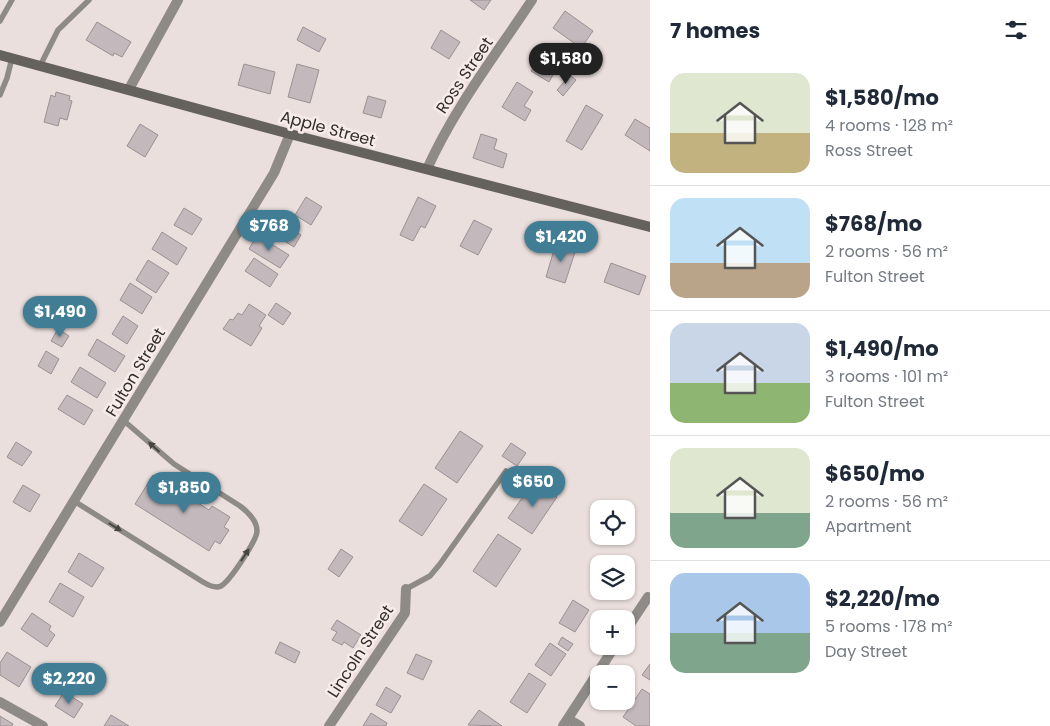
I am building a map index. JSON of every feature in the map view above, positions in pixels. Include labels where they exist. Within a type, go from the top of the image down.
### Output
[{"type":"street","points":[[129,89],[178,0]]},
{"type":"street","name":"Ross Street","points":[[427,169],[441,137],[462,103],[532,0]]},
{"type":"street","name":"Apple Street","points":[[0,55],[290,134],[650,227]]},
{"type":"street","name":"Fulton Street","points":[[0,622],[274,173],[290,134]]},
{"type":"street","name":"Lincoln Street","points":[[329,726],[405,613],[406,589]]},
{"type":"street","points":[[635,616],[648,597]]},
{"type":"street","points":[[580,726],[566,722],[609,655]]},
{"type":"street","points":[[0,702],[43,726]]},
{"type":"lane","points":[[0,20],[12,0]]},
{"type":"lane","points":[[40,66],[58,30],[88,0]]},
{"type":"lane","points":[[0,95],[12,58]]},
{"type":"lane","points":[[74,501],[208,585],[216,587],[222,586],[229,579],[253,543],[257,533],[255,523],[249,513],[174,464],[123,420]]},
{"type":"lane","points":[[406,589],[430,576],[506,472]]},
{"type":"building","points":[[470,0],[491,0],[484,10]]},
{"type":"building","points":[[565,11],[593,31],[581,48],[553,28]]},
{"type":"building","points":[[97,22],[131,42],[122,57],[114,53],[113,56],[86,40]]},
{"type":"building","points":[[303,27],[326,39],[319,52],[297,40]]},
{"type":"building","points":[[441,30],[460,42],[449,59],[431,48]]},
{"type":"building","points":[[545,49],[562,59],[549,82],[531,71]]},
{"type":"building","points":[[244,64],[275,72],[270,94],[238,85]]},
{"type":"building","points":[[297,64],[319,70],[310,103],[288,97]]},
{"type":"building","points":[[570,75],[576,80],[563,96],[557,90]]},
{"type":"building","points":[[517,82],[533,92],[524,106],[531,110],[525,121],[502,107]]},
{"type":"building","points":[[56,92],[70,96],[69,100],[72,101],[67,120],[60,118],[58,126],[44,122],[51,95],[55,97]]},
{"type":"building","points":[[368,96],[386,101],[381,118],[363,113]]},
{"type":"building","points":[[586,105],[603,115],[582,150],[566,141]]},
{"type":"building","points":[[635,119],[650,128],[650,151],[625,135]]},
{"type":"building","points":[[140,124],[158,135],[145,157],[127,146]]},
{"type":"building","points":[[481,134],[497,139],[494,149],[507,154],[503,168],[473,158]]},
{"type":"building","points":[[306,197],[322,207],[311,225],[295,215]]},
{"type":"building","points":[[418,197],[436,206],[425,228],[421,226],[413,241],[400,235]]},
{"type":"building","points":[[184,208],[202,219],[192,235],[174,225]]},
{"type":"building","points":[[278,220],[301,235],[294,247],[270,232]]},
{"type":"building","points":[[474,220],[492,229],[478,255],[460,246]]},
{"type":"building","points":[[162,232],[187,248],[177,265],[152,249]]},
{"type":"building","points":[[257,235],[289,255],[280,268],[249,249]]},
{"type":"building","points":[[556,243],[576,249],[565,283],[546,277]]},
{"type":"building","points":[[254,258],[278,274],[270,287],[245,271]]},
{"type":"building","points":[[148,260],[169,273],[156,293],[136,280]]},
{"type":"building","points":[[611,263],[646,276],[639,295],[604,282]]},
{"type":"building","points":[[130,283],[152,297],[142,314],[120,300]]},
{"type":"building","points":[[276,303],[291,313],[283,325],[268,315]]},
{"type":"building","points":[[249,304],[266,315],[259,326],[262,328],[251,346],[223,329],[230,319],[233,320],[238,313],[242,315]]},
{"type":"building","points":[[123,316],[138,326],[127,344],[112,334]]},
{"type":"building","points":[[58,329],[69,336],[62,347],[51,341]]},
{"type":"building","points":[[97,339],[125,356],[115,372],[88,355]]},
{"type":"building","points":[[46,351],[59,359],[51,374],[38,366]]},
{"type":"building","points":[[80,367],[106,383],[97,398],[71,382]]},
{"type":"building","points":[[67,395],[93,410],[84,425],[58,409]]},
{"type":"building","points":[[460,431],[483,446],[457,483],[435,468]]},
{"type":"building","points":[[16,442],[32,452],[22,466],[7,457]]},
{"type":"building","points":[[511,443],[526,453],[517,466],[502,456]]},
{"type":"building","points":[[153,475],[209,510],[212,506],[230,517],[224,527],[229,530],[220,544],[215,541],[209,551],[135,504]]},
{"type":"building","points":[[534,481],[557,497],[532,534],[508,518]]},
{"type":"building","points":[[424,484],[447,499],[422,536],[399,521]]},
{"type":"building","points":[[23,485],[40,495],[30,512],[13,502]]},
{"type":"building","points":[[498,534],[521,549],[496,587],[473,571]]},
{"type":"building","points":[[341,549],[353,557],[339,577],[328,569]]},
{"type":"building","points":[[79,553],[104,568],[92,587],[68,572]]},
{"type":"building","points":[[60,583],[84,597],[73,617],[49,602]]},
{"type":"building","points":[[573,600],[589,610],[575,632],[559,623]]},
{"type":"building","points":[[32,613],[51,626],[49,630],[55,635],[47,647],[21,629]]},
{"type":"building","points":[[337,620],[361,635],[353,648],[344,642],[342,645],[332,640],[337,632],[331,629]]},
{"type":"building","points":[[562,637],[573,644],[568,651],[558,644]]},
{"type":"building","points":[[280,642],[300,652],[295,663],[275,653]]},
{"type":"building","points":[[550,643],[566,654],[551,676],[535,665]]},
{"type":"building","points":[[7,652],[31,667],[19,687],[0,675],[0,663]]},
{"type":"building","points":[[416,654],[432,661],[423,680],[407,673]]},
{"type":"building","points":[[650,664],[650,680],[642,675]]},
{"type":"building","points":[[529,673],[546,684],[527,713],[510,702]]},
{"type":"building","points":[[386,687],[401,696],[391,713],[376,705]]},
{"type":"building","points":[[642,689],[650,694],[650,726],[636,726],[623,717],[628,710],[635,710],[635,699]]},
{"type":"building","points":[[64,692],[83,704],[74,718],[55,706]]},
{"type":"building","points":[[479,710],[502,726],[468,725]]},
{"type":"building","points":[[371,713],[387,723],[386,726],[363,726]]},
{"type":"building","points":[[111,715],[129,726],[104,726]]},
{"type":"building","points":[[0,716],[13,724],[12,726],[0,726]]}]
